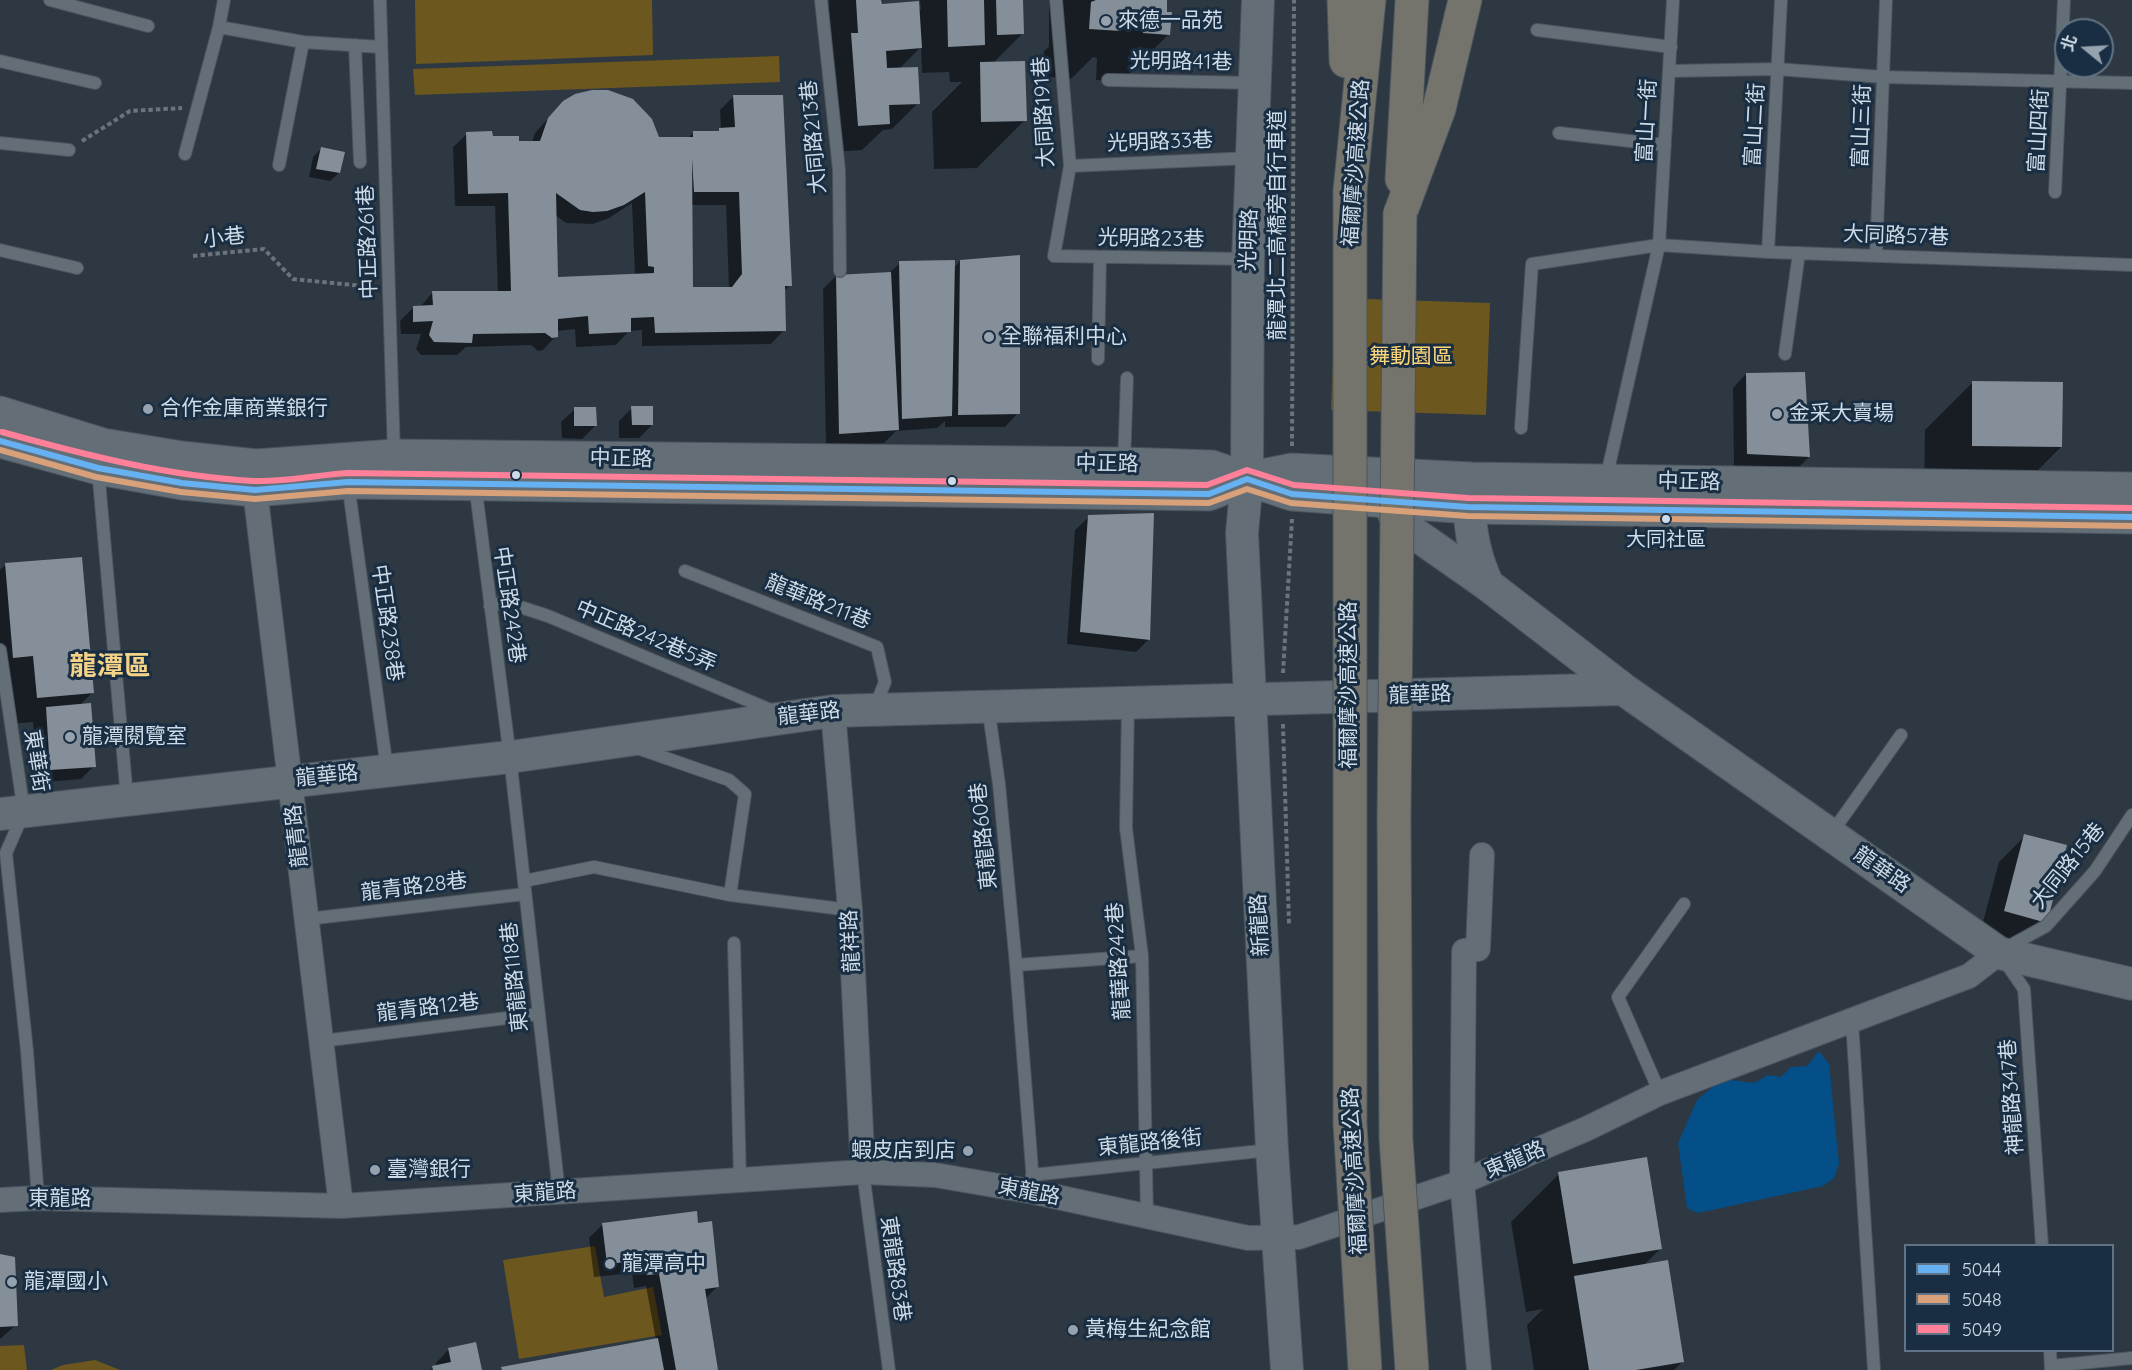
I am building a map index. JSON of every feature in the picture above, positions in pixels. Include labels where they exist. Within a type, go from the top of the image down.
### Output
[{"type":"highway","points":[[1344,0],[1350,191]]},
{"type":"highway","name":"福爾摩沙高速公路","points":[[1365,1370],[1350,1124],[1350,191],[1369,0]]},
{"type":"highway","name":"福爾摩沙高速公路","points":[[1412,0],[1400,214],[1394,818],[1396,1139],[1412,1370]]},
{"type":"highway","points":[[1400,214],[1439,109],[1465,0]]},
{"type":"main road","name":"中正路","points":[[0,413],[100,456]]},
{"type":"main road","name":"中正路","points":[[0,441],[100,456],[182,458],[255,478],[348,482],[395,469]]},
{"type":"main road","name":"中正路","points":[[1001,477],[1124,464],[1212,466],[1247,479]]},
{"type":"main road","name":"中正路","points":[[255,478],[395,469],[1001,477],[1209,494],[1247,479],[1292,471],[1388,488],[1470,493],[1604,494],[2132,489]]},
{"type":"main road","name":"中正路","points":[[1604,494],[2132,517]]},
{"type":"street","name":"光明路","points":[[1247,479],[1248,259],[1258,0]]},
{"type":"street","name":"龍青路","points":[[255,478],[341,1206]]},
{"type":"street","name":"新龍路","points":[[1247,479],[1242,533],[1248,700],[1277,1236],[1287,1370]]},
{"type":"street","name":"龍華路","points":[[1388,488],[1398,522],[1488,585],[1623,689],[1999,952],[2132,984]]},
{"type":"street","name":"龍華路","points":[[1470,493],[1476,560],[1488,585]]},
{"type":"street","name":"龍華路","points":[[12,813],[127,798],[510,757],[785,717],[875,707],[1248,700],[1623,689]]},
{"type":"street","name":"龍祥路","points":[[833,711],[850,910],[863,1172]]},
{"type":"street","points":[[1479,1370],[1462,1182],[1464,951],[1478,949],[1482,855]]},
{"type":"street","name":"東龍路","points":[[0,1200],[38,1198],[341,1206],[863,1172],[1033,1183],[1147,1218],[1248,1238],[1299,1237],[1462,1182],[1586,1129],[1660,1093],[1969,976],[1999,952]]},
{"type":"lane","points":[[50,0],[148,26]]},
{"type":"lane","points":[[185,154],[224,0]]},
{"type":"lane","name":"中正路261巷","points":[[380,0],[395,469]]},
{"type":"lane","name":"大同路213巷","points":[[821,0],[839,170],[840,271]]},
{"type":"lane","name":"大同路191巷","points":[[1054,256],[1070,166],[1056,0]]},
{"type":"lane","name":"富山一街","points":[[1604,494],[1659,245],[1673,0]]},
{"type":"lane","name":"富山二街","points":[[1768,252],[1781,0]]},
{"type":"lane","name":"富山三街","points":[[1875,255],[1886,0]]},
{"type":"lane","name":"富山四街","points":[[2055,192],[2064,0]]},
{"type":"lane","points":[[219,27],[303,42],[381,47]]},
{"type":"lane","points":[[1537,30],[1671,47]]},
{"type":"lane","points":[[279,165],[303,42]]},
{"type":"lane","points":[[355,45],[360,162]]},
{"type":"lane","points":[[0,61],[95,83]]},
{"type":"lane","points":[[1669,70],[1777,69],[1883,77],[2132,82]]},
{"type":"lane","name":"光明路41巷","points":[[1108,81],[1254,83]]},
{"type":"lane","points":[[1559,133],[1665,145]]},
{"type":"lane","points":[[0,143],[69,150]]},
{"type":"lane","name":"光明路33巷","points":[[1070,166],[1252,158]]},
{"type":"lane","name":"大同路57巷","points":[[1521,428],[1532,264],[1659,245],[1768,252],[2132,265]]},
{"type":"lane","points":[[0,250],[77,268]]},
{"type":"lane","points":[[1785,354],[1799,253]]},
{"type":"lane","name":"光明路23巷","points":[[1054,256],[1248,259]]},
{"type":"lane","points":[[1098,359],[1100,258]]},
{"type":"lane","points":[[1124,464],[1127,378]]},
{"type":"lane","points":[[100,456],[127,798]]},
{"type":"lane","name":"中正路242巷","points":[[473,470],[510,757]]},
{"type":"lane","name":"中正路238巷","points":[[348,482],[387,770]]},
{"type":"lane","name":"龍華路211巷","points":[[685,571],[877,647],[885,681],[875,707]]},
{"type":"lane","name":"中正路242巷5弄","points":[[490,606],[505,602],[548,616],[785,717]]},
{"type":"lane","name":"東華街","points":[[0,650],[12,813],[6,853],[27,1050],[38,1198]]},
{"type":"lane","name":"龍華路242巷","points":[[1128,702],[1126,828],[1142,956],[1147,1218]]},
{"type":"lane","name":"東龍路60巷","points":[[988,705],[999,784],[1016,964],[1033,1183]]},
{"type":"lane","points":[[1831,834],[1900,735]]},
{"type":"lane","points":[[623,742],[729,780],[745,794],[730,895]]},
{"type":"lane","name":"東龍路118巷","points":[[510,757],[559,1192]]},
{"type":"lane","name":"大同路15巷","points":[[1999,952],[2046,926],[2095,871],[2132,815]]},
{"type":"lane","points":[[524,881],[594,867],[730,895],[850,910]]},
{"type":"lane","name":"龍青路28巷","points":[[308,920],[525,894]]},
{"type":"lane","points":[[1660,1093],[1618,997],[1684,904]]},
{"type":"lane","points":[[734,943],[740,1180]]},
{"type":"lane","name":"神龍路347巷","points":[[1999,952],[2024,989],[2042,1244]]},
{"type":"lane","points":[[1016,964],[1142,956]]},
{"type":"lane","name":"龍青路12巷","points":[[322,1041],[539,1014]]},
{"type":"lane","points":[[1852,1021],[1874,1370]]},
{"type":"lane","name":"東龍路後街","points":[[1033,1183],[1146,1162],[1272,1150]]},
{"type":"lane","name":"東龍路83巷","points":[[863,1172],[889,1370]]},
{"type":"lane","points":[[2050,1352],[2051,1368],[2132,1358]]},
{"type":"path","name":"龍潭北二高橋旁自行車道","points":[[1292,450],[1294,0]]},
{"type":"path","points":[[69,150],[130,111],[198,107]]},
{"type":"path","name":"小巷","points":[[193,256],[264,249],[293,279],[389,289]]},
{"type":"path","points":[[1283,682],[1292,518]]},
{"type":"green space","points":[[415,0],[652,0],[653,55],[416,64]]},
{"type":"green space","points":[[779,56],[780,82],[415,95],[413,69]]},
{"type":"green space","name":"舞動園區","points":[[1335,298],[1490,303],[1486,415],[1331,410]]},
{"type":"green space","points":[[595,1246],[604,1297],[653,1287],[662,1335],[519,1359],[503,1260]]},
{"type":"green space","points":[[24,1345],[27,1370],[0,1370],[0,1346]]},
{"type":"green space","points":[[95,1360],[120,1370],[51,1370],[63,1365]]},
{"type":"water","points":[[1819,1051],[1829,1064],[1839,1164],[1834,1178],[1823,1186],[1698,1213],[1687,1208],[1678,1143],[1697,1100],[1715,1085],[1731,1080],[1754,1083],[1768,1075],[1781,1077],[1791,1067],[1807,1066]]},
{"type":"building","points":[[856,0],[881,0],[882,4],[919,1],[922,48],[886,51],[887,68],[918,67],[920,104],[889,105],[890,124],[858,126],[851,33],[858,33]]},
{"type":"building","points":[[947,0],[984,0],[985,45],[948,47]]},
{"type":"building","points":[[996,0],[1023,0],[1024,34],[997,35]]},
{"type":"building","name":"來德一品苑","points":[[1096,0],[1167,0],[1167,12],[1172,12],[1170,35],[1143,33],[1145,10],[1123,9],[1121,31],[1089,29],[1091,2]]},
{"type":"building","points":[[1025,61],[1027,121],[981,122],[980,62]]},
{"type":"building","points":[[592,90],[608,90],[633,99],[652,119],[659,137],[693,137],[693,131],[719,131],[719,128],[735,127],[733,95],[783,95],[792,286],[785,286],[786,331],[655,333],[654,317],[631,318],[631,332],[589,334],[588,316],[558,319],[558,337],[552,338],[545,333],[473,334],[472,343],[434,342],[429,335],[433,321],[413,322],[413,306],[433,305],[432,291],[511,291],[508,193],[468,194],[466,132],[492,131],[493,136],[519,136],[519,141],[540,141],[548,118],[563,101],[575,94]],"holes":[[[692,158],[694,192],[739,192],[742,274],[732,287],[693,287]],[[645,192],[648,266],[654,267],[654,273],[558,277],[556,193],[580,210],[593,212],[607,211],[624,205]]]},
{"type":"building","points":[[321,147],[345,152],[340,173],[316,169]]},
{"type":"building","name":"全聯福利中心","points":[[1020,255],[1020,414],[958,415],[960,260]]},
{"type":"building","points":[[955,260],[952,416],[902,419],[899,261]]},
{"type":"building","points":[[891,272],[899,430],[839,434],[836,275]]},
{"type":"building","name":"金采大賣場","points":[[1805,372],[1810,457],[1747,454],[1746,373]]},
{"type":"building","points":[[1972,381],[2063,382],[2062,447],[1972,446]]},
{"type":"building","points":[[631,406],[653,406],[653,425],[632,425]]},
{"type":"building","points":[[574,407],[596,407],[597,426],[574,426]]},
{"type":"building","points":[[1154,513],[1150,640],[1080,632],[1088,515]]},
{"type":"building","points":[[82,557],[94,693],[37,698],[33,656],[13,658],[5,563]]},
{"type":"building","name":"龍潭閱覽室","points":[[91,703],[96,767],[50,770],[46,707]]},
{"type":"building","points":[[2024,834],[2067,845],[2047,923],[2004,911]]},
{"type":"building","points":[[1647,1157],[1662,1249],[1573,1264],[1558,1172]]},
{"type":"building","points":[[697,1211],[698,1223],[712,1221],[719,1287],[705,1289],[718,1370],[676,1370],[659,1274],[647,1275],[645,1260],[607,1264],[602,1223]]},
{"type":"building","points":[[0,1254],[15,1257],[18,1326],[0,1327]]},
{"type":"building","points":[[1668,1260],[1684,1362],[1636,1370],[1589,1370],[1574,1276]]},
{"type":"building","points":[[658,1338],[664,1370],[502,1370],[501,1367]]},
{"type":"building","points":[[476,1342],[482,1370],[433,1370],[432,1366],[451,1362],[448,1348]]},
{"type":"transit line","name":"5049","points":[[2,432],[95,456],[158,469],[253,481],[348,473],[1207,485],[1247,470],[1294,485],[1468,498],[2132,508]]},
{"type":"transit line","name":"5044","points":[[0,441],[98,468],[182,483],[255,490],[348,482],[1209,494],[1247,479],[1292,494],[1468,507],[2132,517]]},
{"type":"transit line","name":"5048","points":[[0,450],[96,477],[181,492],[255,499],[348,491],[1209,503],[1247,489],[1291,503],[1468,516],[2132,526]]},
{"type":"place","name":"來德一品苑","points":[[1106,21]]},
{"type":"place","name":"全聯福利中心","points":[[989,337]]},
{"type":"place","name":"合作金庫商業銀行","points":[[148,409]]},
{"type":"place","name":"金采大賣場","points":[[1777,414]]},
{"type":"place","name":"大同社區","points":[[1666,519]]},
{"type":"place","name":"龍潭閱覽室","points":[[70,737]]},
{"type":"place","name":"蝦皮店到店","points":[[968,1151]]},
{"type":"place","name":"臺灣銀行","points":[[375,1170]]},
{"type":"place","name":"龍潭高中","points":[[610,1264]]},
{"type":"place","name":"龍潭國小","points":[[12,1282]]},
{"type":"place","name":"黃梅生紀念館","points":[[1073,1330]]},
{"type":"district","name":"龍潭區","points":[[110,667]]}]
